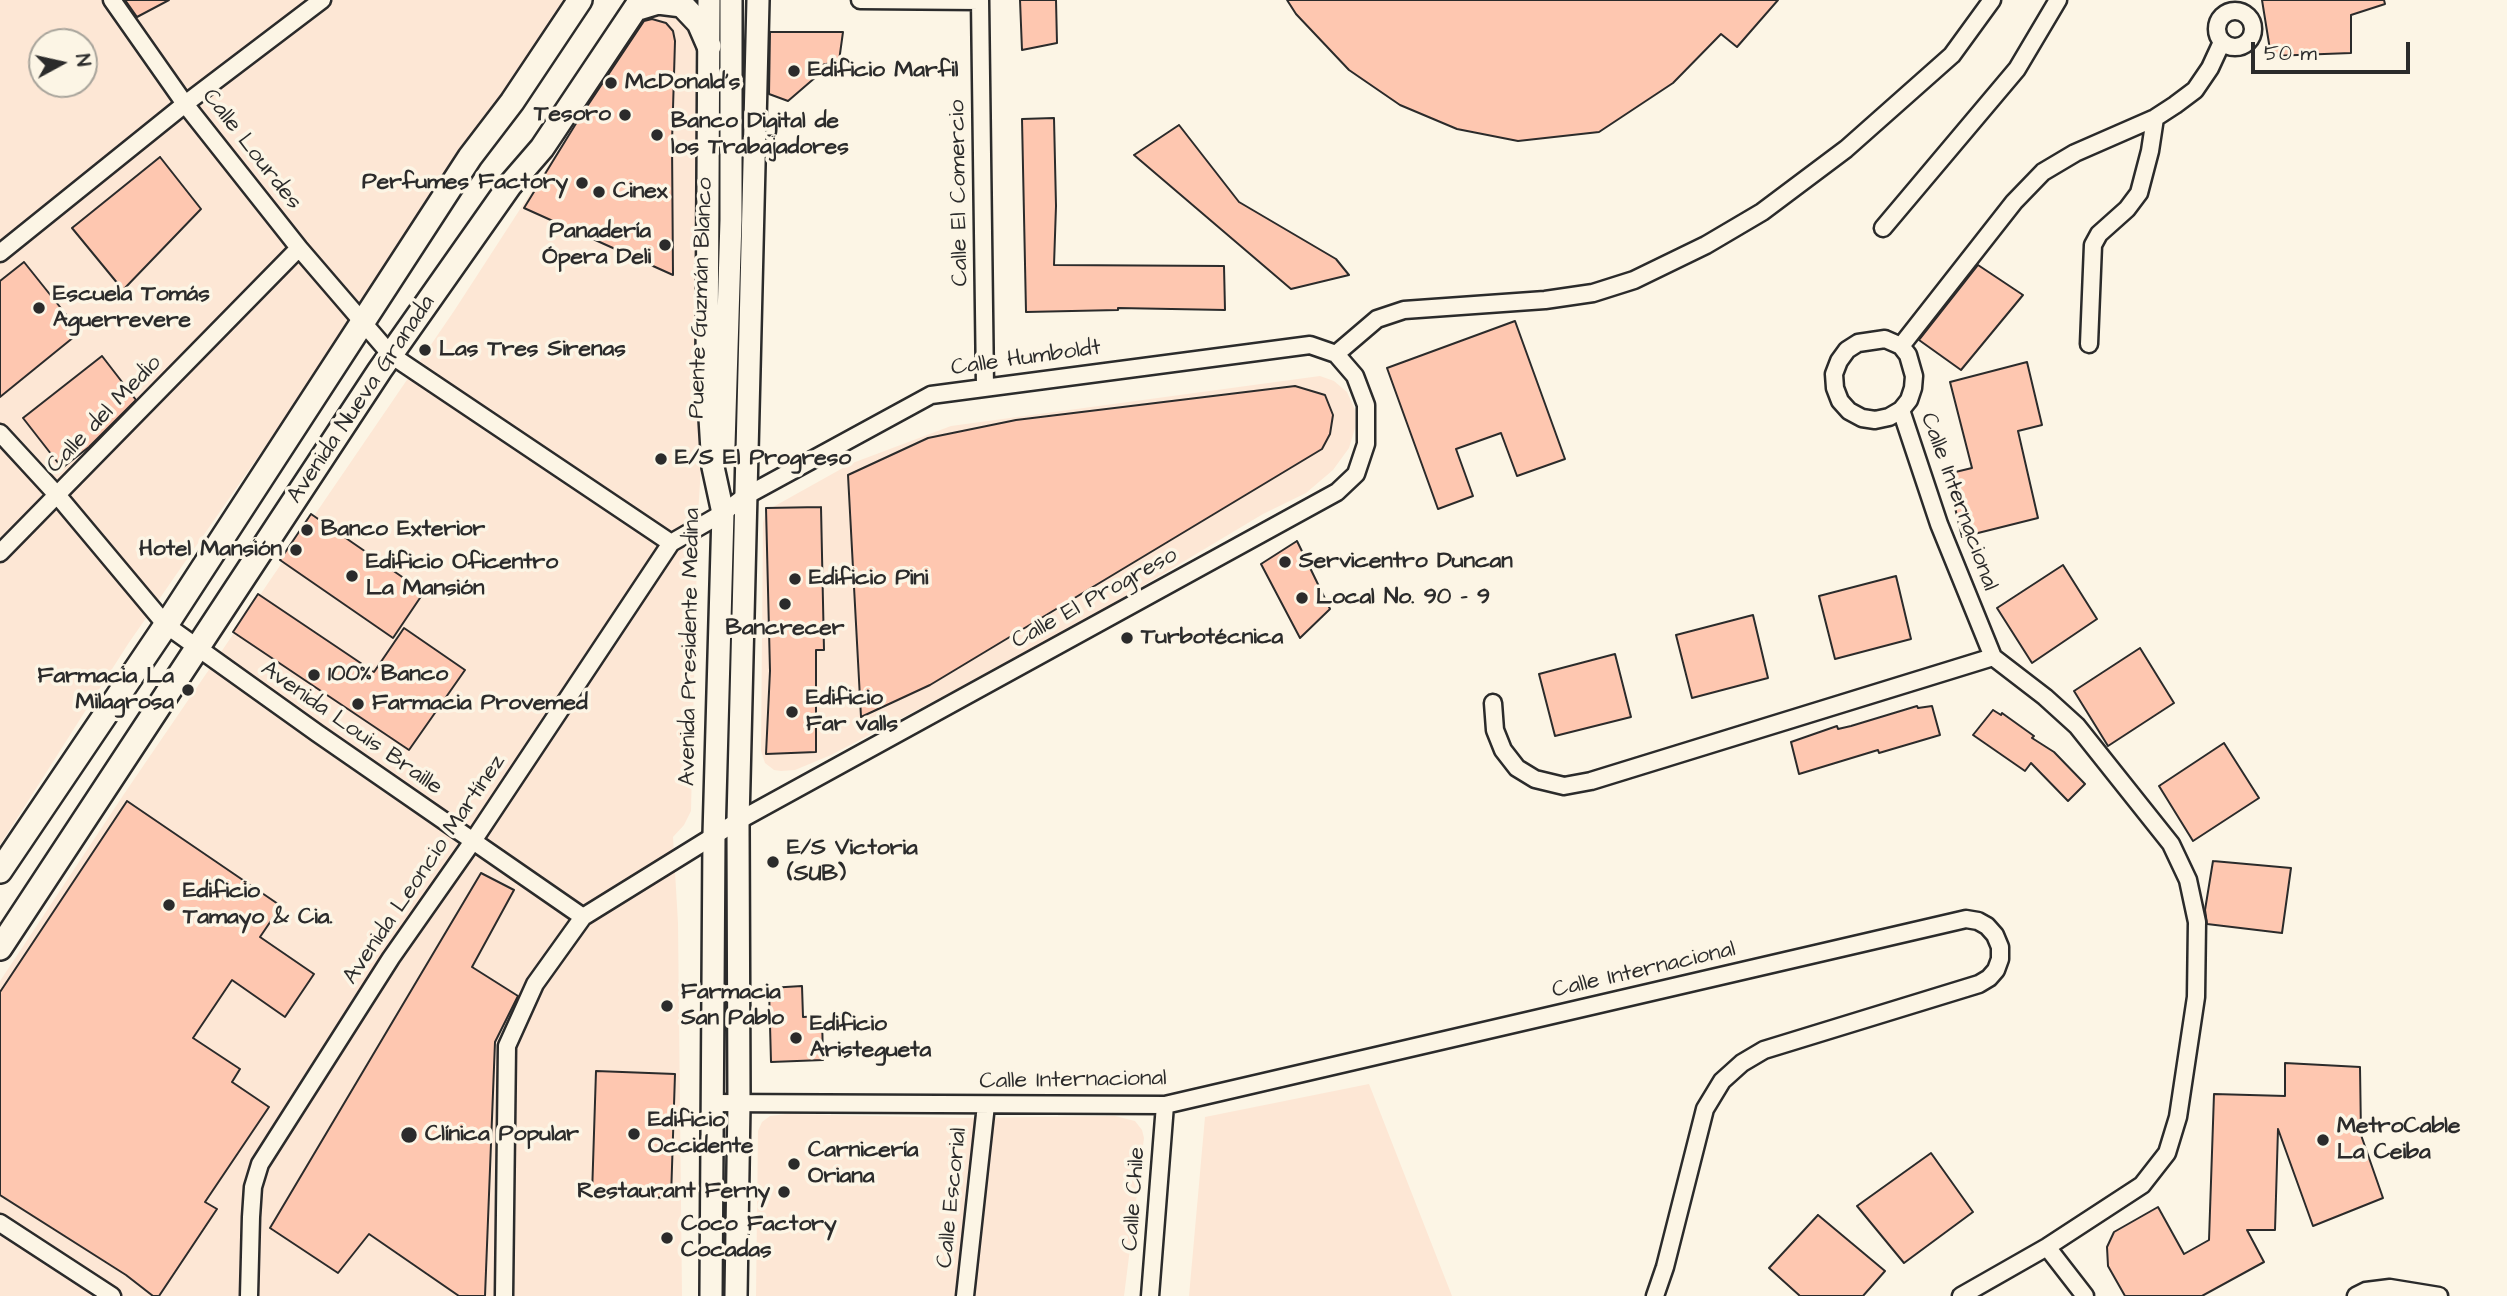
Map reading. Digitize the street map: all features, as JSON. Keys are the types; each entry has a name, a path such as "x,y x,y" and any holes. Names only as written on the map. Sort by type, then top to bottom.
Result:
{"main road":[{"name":"Avenida Nueva Granada","path":"0,871 166,625 470,157 512,102 580,0"},
{"path":"638,5 666,1 682,5 699,23 709,46"},
{"name":"Avenida Nueva Granada","path":"0,948 391,355 510,185 542,148 638,5"}],"street":[{"name":"Calle Lourdes","path":"112,0 185,104 299,248 391,355"},
{"path":"0,253 185,104 322,0"},
{"name":"Avenida Presidente Medina","path":"709,0 707,369 713,467 723,513 714,835 710,1296"},
{"name":"Puente Guzmán Blanco","path":"723,513 732,220 731,0"},
{"path":"736,1296 739,1104 738,821 758,0"},
{"path":"860,0 981,0"},
{"name":"Calle El Comercio","path":"981,0 985,386"},
{"path":"1336,354 1377,319 1404,310 1545,300 1593,293 1634,280 1706,245 1762,212 1846,149 1952,55 1992,0"},
{"path":"1883,228 2017,69 2058,0"},
{"path":"2241,5 2251,18 2254,28 2252,37 2240,47 2230,47 2222,42 2218,35 2218,20 2241,5"},
{"path":"1901,346 2014,202 2043,172 2075,153 2155,118 2195,90 2210,68 2222,42"},
{"path":"2089,344 2093,245 2099,234 2127,209 2139,193 2155,118"},
{"name":"Calle del Medio","path":"0,553 299,248"},
{"name":"Calle Internacional","path":"1885,339 1901,346 1908,355 1914,376 1909,400 1901,410 1889,417 1875,420 1862,418 1849,411 1840,401 1834,374 1839,360 1847,350 1858,343 1885,339"},
{"name":"Calle Humboldt","path":"723,513 744,497 931,395 1310,345 1336,354"},
{"name":"Calle El Progreso","path":"583,917 738,821 1337,492 1356,474 1366,444 1366,405 1354,376 1336,354"},
{"path":"391,355 671,543"},
{"name":"Calle Internacional","path":"1901,410 1939,524 1993,657"},
{"path":"0,433 58,496 166,625"},
{"path":"723,513 743,606"},
{"name":"Avenida Leoncio Martínez","path":"249,1296 253,1187 260,1164 391,958 473,841 671,543 723,513"},
{"name":"Avenida Louis Braille","path":"166,625 583,917"},
{"path":"1493,703 1494,730 1503,750 1517,768 1535,779 1564,786 1591,781 1993,657 2077,726 2171,844 2188,880 2197,922 2196,997 2178,1117 2167,1153 2142,1185 2047,1247 1961,1296"},
{"path":"504,1296 507,1046 535,984 583,917"},
{"name":"Calle Internacional","path":"711,1103 1165,1105 1966,919 1987,926 1995,934 2000,947 2000,959 1996,970 1979,984 1764,1050 1742,1063 1722,1081 1705,1109 1665,1267 1655,1296"},
{"name":"Calle Escorial","path":"965,1296 986,1105"},
{"name":"Calle Chile","path":"1150,1296 1165,1105"},
{"path":"0,1223 112,1296"},
{"path":"2047,1247 2085,1296"},
{"path":"2356,1296 2366,1291 2390,1288 2439,1296"}],"shaded area":[{"path":"0,0 567,0 484,119 285,418 128,644 0,845"},
{"path":"662,5 692,27 695,43 704,421 698,514 691,811 684,825 673,837 678,923 682,1296 0,1296 0,981 124,794 454,311 646,15"},
{"path":"1320,376 1334,381 1347,392 1355,410 1355,428 1349,448 1333,470 1306,493 1263,514 1066,632 831,755 795,770 774,770 765,763 761,751 763,523 765,515 773,507 850,464 951,426"},
{"path":"1369,1084 1452,1296 1189,1296 1205,1117"},
{"path":"787,1114 962,1118 1115,1116 1135,1121 1144,1138 1124,1296 756,1296 758,1131 762,1122 770,1116"}],"building":[{"path":"125,0 169,0 137,17"},
{"path":"1020,0 1056,0 1057,43 1022,50"},
{"path":"1287,0 1778,0 1737,47 1721,34 1673,83 1599,132 1518,141 1457,129 1400,105 1349,70 1296,14"},
{"path":"2262,0 2384,0 2385,4 2351,15 2351,53 2271,56"},
{"path":"652,19 666,23 673,31 675,41 672,142 673,275 524,208 644,21"},
{"name":"Edificio Marfil","path":"770,32 843,32 839,61 822,65 817,76 788,101 769,94"},
{"path":"1054,118 1054,265 1224,266 1225,310 1118,308 1026,312 1022,119"},
{"path":"1179,125 1239,202 1336,259 1349,275 1291,289 1134,155"},
{"path":"160,157 201,209 123,290 72,228"},
{"path":"24,262 80,332 0,397 0,281"},
{"path":"1978,265 2023,295 1961,370 1919,340"},
{"path":"1515,321 1565,459 1517,476 1501,433 1456,449 1473,496 1438,509 1387,368"},
{"path":"102,356 136,400 89,447 62,468 23,418"},
{"path":"2027,362 2042,425 2018,431 2038,518 1962,537 1947,474 1972,468 1950,382"},
{"path":"1295,386 1325,395 1333,415 1330,434 1322,449 930,685 861,717 848,475 928,438 1016,420"},
{"name":"Edificio Pini","path":"821,507 824,650 816,650 816,752 766,754 770,671 766,508"},
{"name":"Edificio Oficentro La Mansión","path":"311,514 424,592 393,638 280,560"},
{"name":"Local No. 90 - 9","path":"1297,541 1330,609 1300,638 1261,564"},
{"path":"2063,565 2097,619 2032,663 1997,608"},
{"path":"1896,576 1911,639 1835,659 1819,596"},
{"path":"258,594 374,672 404,628 465,670 409,750 233,632"},
{"path":"1753,615 1768,678 1692,698 1676,635"},
{"path":"2140,648 2174,703 2108,746 2074,691"},
{"path":"1615,654 1631,717 1555,736 1539,674"},
{"path":"1917,706 1932,706 1940,735 1799,774 1791,742 1837,726 1838,729 1851,726"},
{"path":"1993,710 2001,715 2002,713 2054,752 2085,784 2068,801 2031,763 2025,771 1973,735"},
{"path":"2224,743 2259,798 2193,841 2159,786"},
{"path":"127,801 281,906 260,937 314,974 285,1017 232,980 193,1038 240,1069 232,1082 269,1107 205,1202 217,1209 159,1296 153,1296 126,1275 0,1195 0,992"},
{"path":"2213,861 2291,868 2282,933 2207,924 2205,910"},
{"name":"Clínica Popular","path":"481,873 514,890 472,967 518,996 495,1042 485,1296 459,1296 369,1234 338,1273 270,1228"},
{"name":"Edificio Aristegueta","path":"802,986 803,1017 822,1016 823,1060 771,1062 769,988"},
{"path":"2285,1063 2360,1067 2361,1135 2383,1198 2313,1226 2278,1129 2275,1230 2247,1230 2264,1262 2202,1296 2125,1296 2108,1266 2107,1247 2114,1232 2158,1207 2184,1254 2209,1240 2214,1094 2285,1096"},
{"name":"Edificio Occidente","path":"596,1071 675,1074 671,1198 592,1195"},
{"path":"1931,1153 1973,1212 1904,1263 1857,1206"},
{"path":"1818,1215 1885,1271 1863,1296 1800,1296 1769,1268"}],"place":[{"name":"Edificio Marfil","path":"794,71"},
{"name":"McDonald's","path":"611,83"},
{"name":"Tesoro","path":"625,115"},
{"name":"Banco Digital de los Trabajadores","path":"657,135"},
{"name":"Perfumes Factory","path":"582,183"},
{"name":"Cinex","path":"599,192"},
{"name":"Panadería Ópera Deli","path":"665,245"},
{"name":"Escuela Tomás Aguerrevere","path":"39,308"},
{"name":"Las Tres Sirenas","path":"425,350"},
{"name":"E/S El Progreso","path":"661,459"},
{"name":"Banco Exterior","path":"307,530"},
{"name":"Hotel Mansión","path":"296,550"},
{"name":"Servicentro Duncan","path":"1285,562"},
{"name":"Edificio Oficentro La Mansión","path":"352,576"},
{"name":"Edificio Pini","path":"795,579"},
{"name":"Local No. 90 - 9","path":"1302,598"},
{"name":"Bancrecer","path":"785,604"},
{"name":"Turbotécnica","path":"1127,638"},
{"name":"100% Banco","path":"314,675"},
{"name":"Farmacia La Milagrosa","path":"188,690"},
{"name":"Farmacia Provemed","path":"358,704"},
{"name":"Edificio Far valls","path":"792,712"},
{"name":"E/S Victoria (SUB)","path":"773,862"},
{"name":"Edificio Tamayo & Cia.","path":"169,905"},
{"name":"Farmacia San Pablo","path":"667,1006"},
{"name":"Edificio Aristegueta","path":"796,1038"},
{"name":"Edificio Occidente","path":"634,1134"},
{"name":"Clínica Popular","path":"409,1135"},
{"name":"MetroCable La Ceiba","path":"2323,1140"},
{"name":"Carnicería Oriana","path":"794,1164"},
{"name":"Restaurant Ferny","path":"784,1192"},
{"name":"Coco Factory Cocadas","path":"667,1238"}]}
